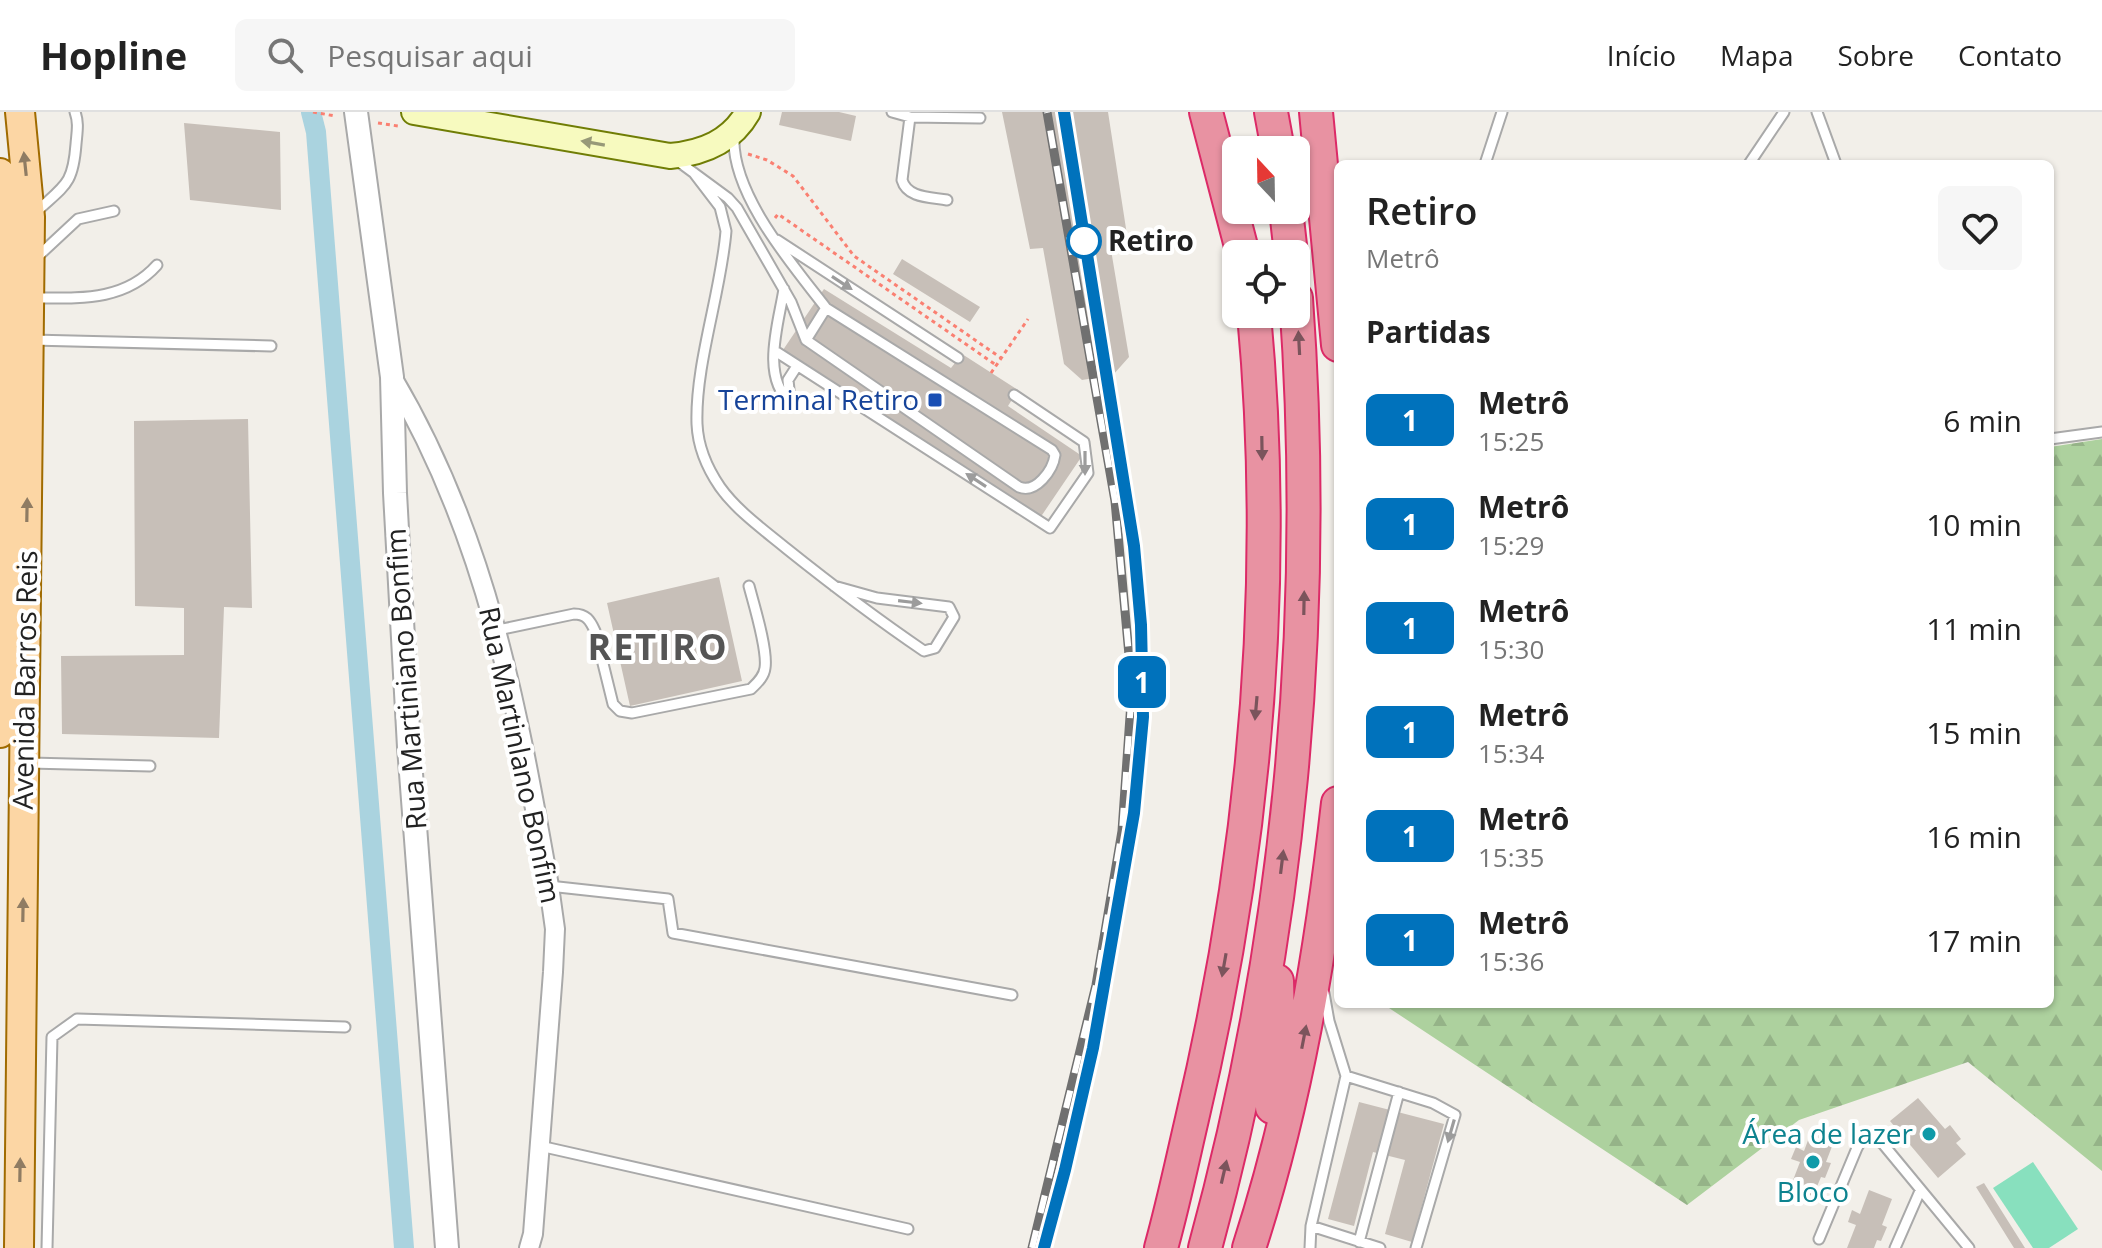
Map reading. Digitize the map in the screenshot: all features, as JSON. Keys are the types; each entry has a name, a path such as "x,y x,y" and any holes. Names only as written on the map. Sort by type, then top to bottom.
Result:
{"highway":[{"path":"1206,112 1242,240"},
{"path":"1230,112 1234,136"},
{"path":"1271,112 1275,136"},
{"path":"1316,112 1334,303"},
{"path":"1161,1248 1207,1058 1249,794 1263,596 1262,426 1255,328"},
{"path":"1205,1248 1248,1063 1278,899 1290,795 1304,612 1304,420 1298,328"},
{"path":"1249,1248 1291,1099 1318,958 1334,834"},
{"path":"1267,1186 1278,1017 1278,899"}],"main road":[{"name":"Avenida Barros Reis","path":"19,1248 29,298 12,261 30,217 20,112"},
{"path":"414,112 670,156 706,149 738,131"},
{"name":"Avenida Barros Reis","path":"0,173 12,261 0,733"}],"street":[{"name":"Rua Martiniano Bonfim","path":"356,112 392,377 408,731 447,1248"},
{"name":"Rua Martinlano Bonfim","path":"392,377 412,410 449,490 481,572 498,630 549,886 555,929 553,972 533,1234 529,1248"}],"lane":[{"path":"892,112 910,117 980,118"},
{"path":"1486,160 1502,112"},
{"path":"1752,160 1784,112"},
{"path":"1817,112 1835,160"},
{"path":"30,217 66,184 74,170 79,115"},
{"path":"910,117 902,180 904,188 910,193 947,200"},
{"path":"670,156 728,198 784,289 806,340 1019,487 1025,490 1033,488 1054,463 1052,450 826,308 749,195 738,131"},
{"path":"694,173 720,207 725,219 725,243 699,393 697,425 700,449 711,474 738,508 834,586 865,611 924,651 935,648 954,617 949,607 877,598 834,586"},
{"path":"12,261 78,219 114,211"},
{"path":"725,243 738,227 752,235"},
{"path":"777,240 958,358"},
{"path":"29,298 98,297 115,293 147,276 157,265"},
{"path":"784,289 774,368 778,385 791,403 788,380 797,366"},
{"path":"806,340 826,308"},
{"path":"29,340 271,346"},
{"path":"775,351 1050,528 1088,473 1084,442 1014,395"},
{"path":"2054,438 2102,432"},
{"path":"498,630 582,614 590,620 595,631 613,704 620,711 632,713 751,689 759,681 765,670 765,657 749,586"},
{"path":"24,762 150,766"},
{"path":"549,886 668,899 673,933 1012,995"},
{"path":"1310,1248 1311,1226 1346,1076 1329,1021 1318,958"},
{"path":"47,1248 52,1037 77,1019 345,1027"},
{"path":"1346,1076 1433,1103 1455,1115 1416,1248"},
{"path":"21,1086 51,1087"},
{"path":"1359,1242 1399,1092"},
{"path":"1819,1239 1860,1141 1867,1137 1883,1144 1969,1248"},
{"path":"540,1146 908,1229"},
{"path":"1895,1248 1920,1191"},
{"path":"1311,1226 1380,1248"}],"path":[{"path":"738,131 767,160 793,176 854,256 1001,358"},
{"path":"775,218 778,214 996,365"},
{"path":"991,373 1028,319"}],"green space":[{"path":"2102,439 2102,1171 1968,1062 1799,1120 1687,1205 1389,1008 2054,1008 2054,446"},
{"path":"2033,1162 2078,1229 2049,1248 2033,1248 1993,1188"}],"building":[{"path":"782,112 839,112 856,116 851,141 779,125"},
{"name":"Retiro","path":"1002,112 1108,112 1127,235 1109,238 1129,357 1113,375 1082,380 1064,364 1043,248 1030,249"},
{"path":"184,123 280,132 281,210 190,200"},
{"path":"902,259 980,307 970,322 893,274"},
{"name":"Terminal Retiro","path":"824,289 951,368 962,354 1018,390 1008,406 1082,456 1040,518 783,350"},
{"path":"248,419 252,608 224,607 219,738 62,734 61,656 184,655 184,608 135,606 134,421"},
{"path":"719,577 742,681 630,706 607,603"},
{"name":"Área de lazer","path":"1918,1098 1945,1129 1950,1125 1961,1139 1956,1143 1966,1154 1938,1178 1890,1121"},
{"path":"1359,1102 1444,1124 1412,1242 1385,1234 1405,1160 1373,1152 1354,1226 1328,1219"},
{"name":"Bloco","path":"1813,1127 1836,1136 1826,1162 1831,1163 1813,1196 1790,1188 1800,1162 1791,1159 1796,1147 1804,1151"},
{"path":"1984,1183 2025,1248 2014,1248 1976,1187"},
{"name":"Bloco","path":"1869,1190 1892,1199 1882,1225 1887,1227 1874,1248 1847,1248 1856,1225 1848,1222 1852,1210 1860,1214"}],"waterway":[{"path":"311,112 316,132 404,1248"}],"railway":[{"path":"1032,1248 1096,985 1122,831 1132,688 1115,501 1047,112"},
{"path":"1064,112 1115,440"},
{"path":"1126,499 1136,567 1141,636 1142,705 1138,774"},
{"path":"1044,1248 1095,1034"}],"metro line":[{"name":"1","path":"1044,1248 1088,1076 1119,910 1134,813 1143,717 1141,625 1134,546 1064,112"}],"place":[{"name":"Retiro","path":"1084,241"},
{"name":"Terminal Retiro","path":"935,400"},
{"name":"Área de lazer","path":"1929,1134"},
{"name":"Bloco","path":"1813,1162"}],"district":[{"name":"RETIRO","path":"658,647"}]}
